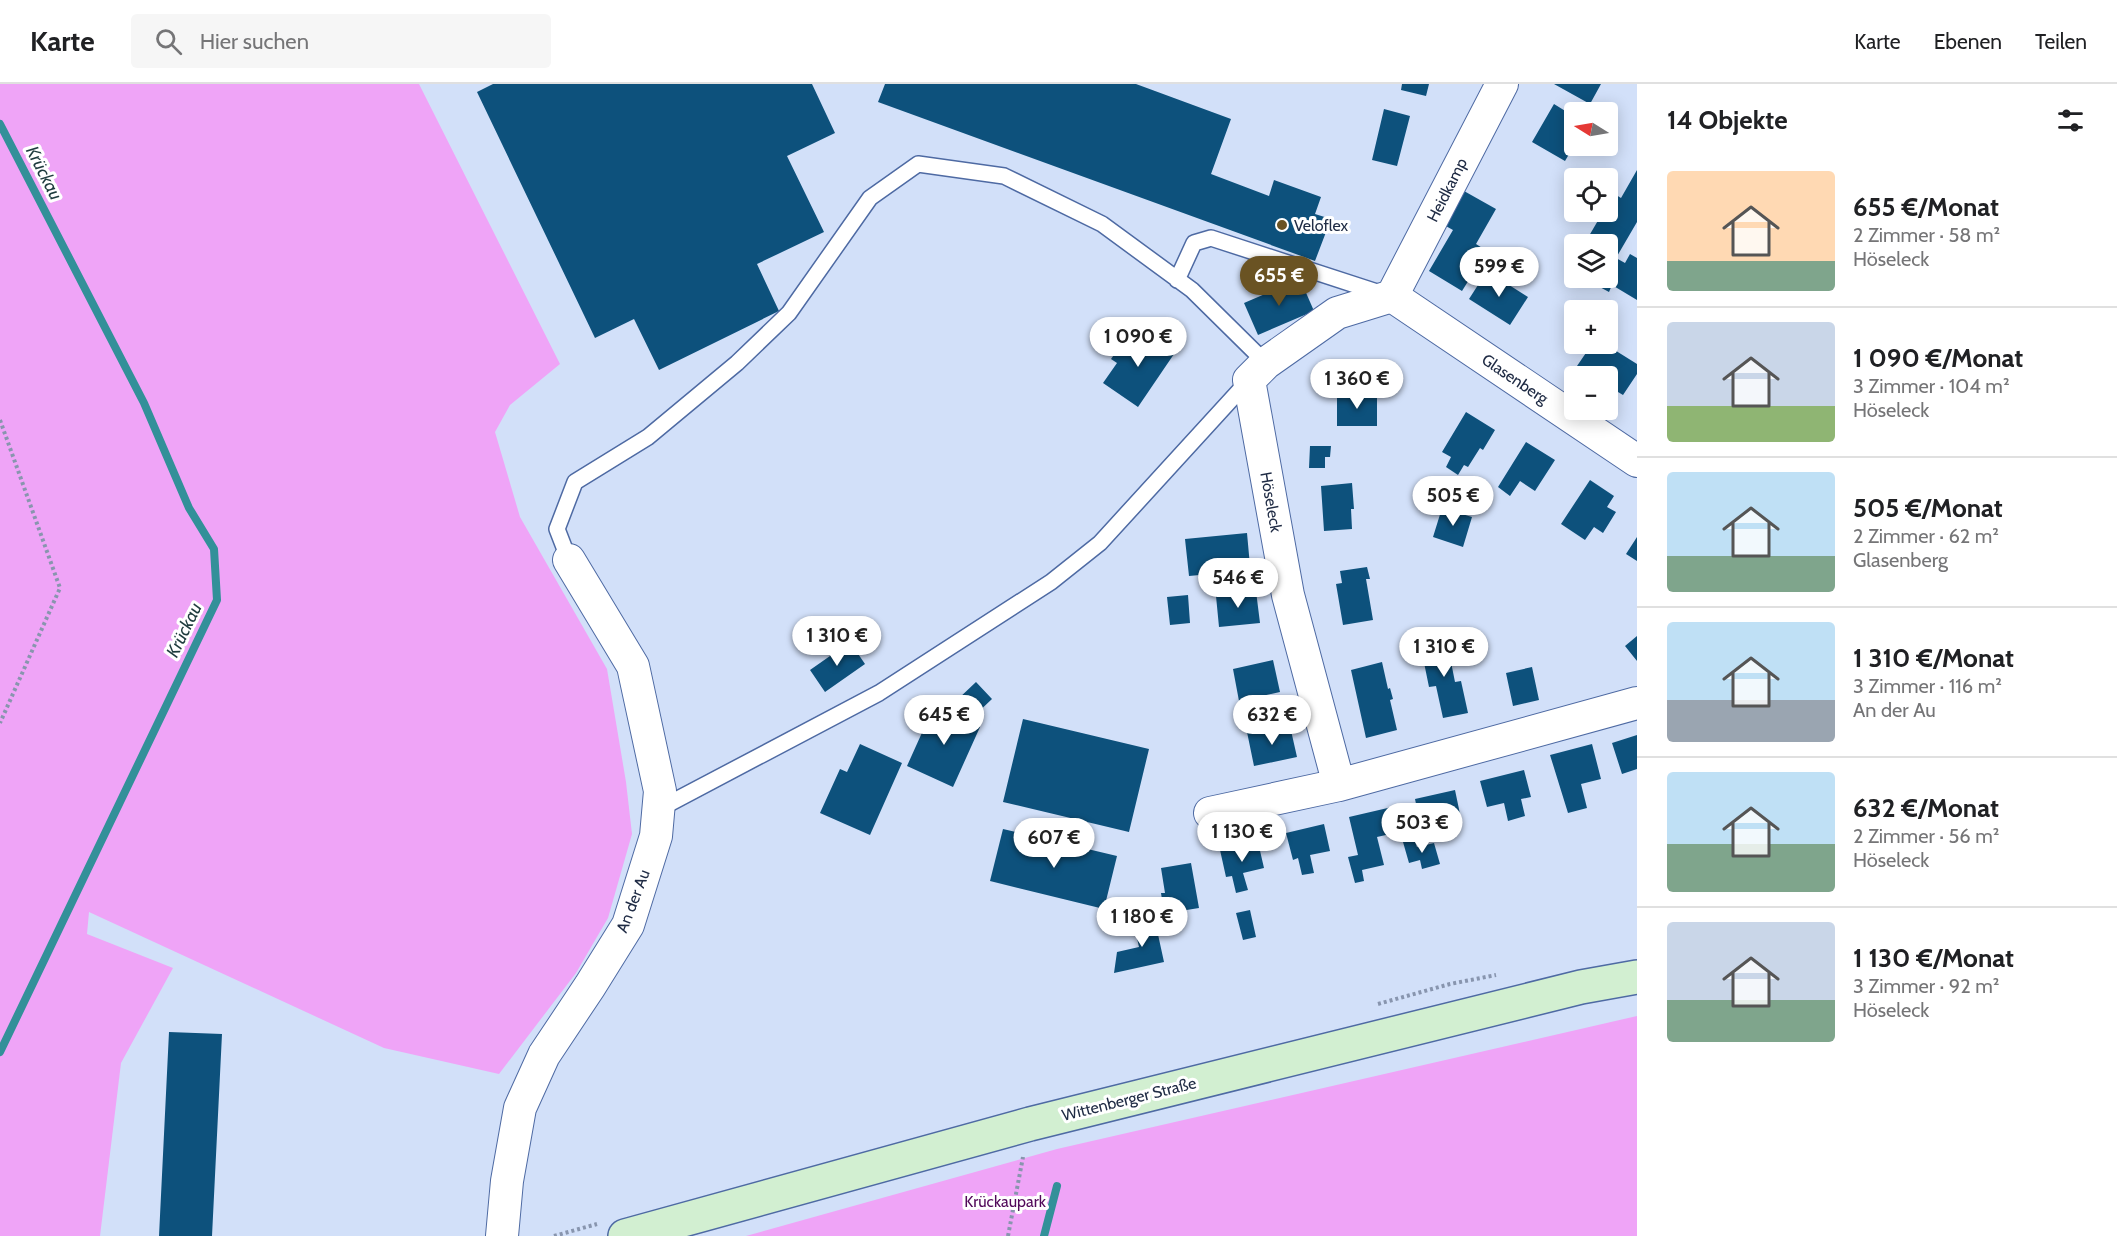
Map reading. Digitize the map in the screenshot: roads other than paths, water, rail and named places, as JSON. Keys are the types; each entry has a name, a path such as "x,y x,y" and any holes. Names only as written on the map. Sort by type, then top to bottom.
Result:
{"main road":[{"name":"Wittenberger Straße","path":"625,1236 1030,1124 1581,987 1637,977"}],"street":[{"name":"Heidkamp","path":"1392,296 1502,84"},
{"path":"1257,372 1337,313 1392,296"},
{"name":"Glasenberg","path":"1392,296 1633,450"},
{"name":"Höseleck","path":"1257,372 1288,595 1339,785"},
{"name":"An der Au","path":"501,1236 507,1181 520,1108 544,1055 628,925 656,836 660,791 633,666 568,560"},
{"path":"1210,813 1339,785 1637,703"}],"lane":[{"path":"568,560 557,529 575,482 648,437 737,363 789,313 870,198 918,164 1004,176 1102,224 1192,290 1257,372 1100,543 1051,582 879,693 658,809"},
{"path":"1177,280 1194,243 1211,238 1392,296"}],"waterway":[{"name":"Krückau","path":"0,124 144,403 189,508 214,549 217,600 0,1052"},
{"path":"1044,1236 1057,1186"}],"place":[{"name":"Veloflex","path":"1282,225"}],"park label":[{"name":"Krückaupark","path":"1005,1201"}]}
